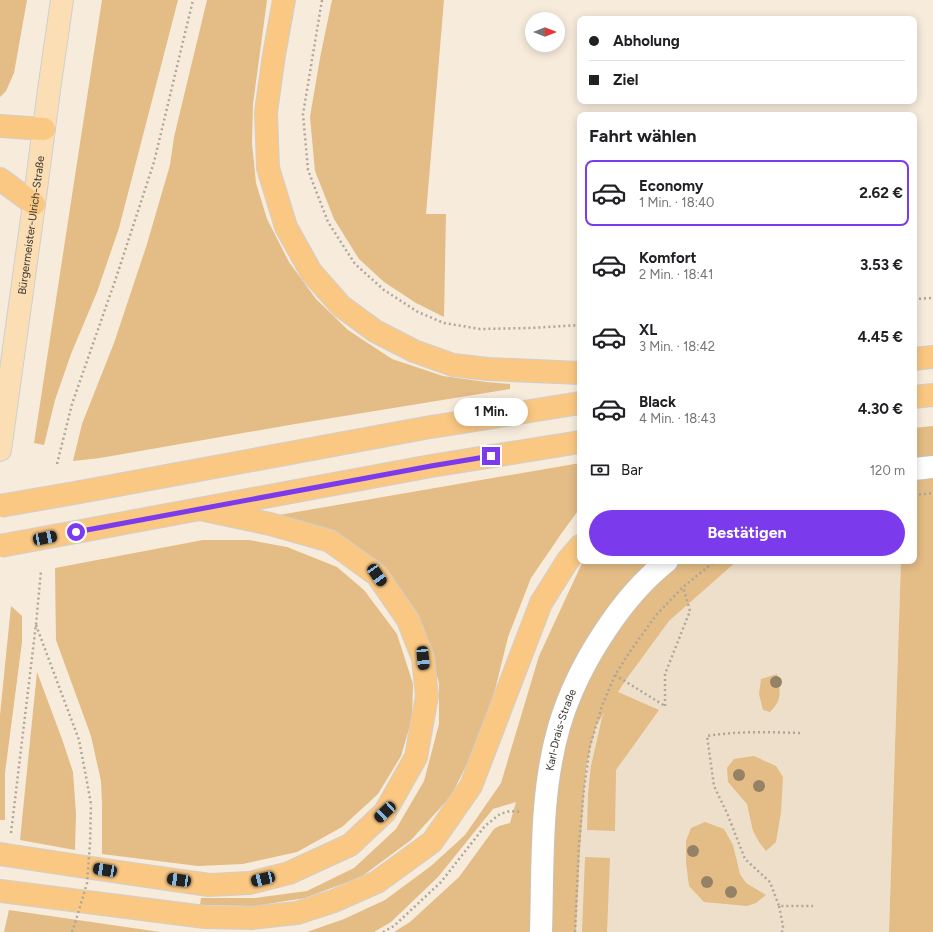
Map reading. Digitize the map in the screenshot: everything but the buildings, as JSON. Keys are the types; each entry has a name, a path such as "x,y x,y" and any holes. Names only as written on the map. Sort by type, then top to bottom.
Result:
{"highway":[{"path":"284,0 266,112 268,168 286,227 311,272 341,306 375,331 414,351 454,364 481,368 577,373"},
{"path":"0,126 44,129"},
{"path":"0,179 34,204"},
{"path":"917,359 933,357"},
{"path":"917,397 933,395"},
{"path":"0,506 425,428 577,403"},
{"path":"0,546 431,466 577,442"},
{"path":"4,854 209,885 250,882 289,873 350,845 385,812 416,757 427,696 423,658 408,620 377,575 330,541 270,524 200,509"},
{"path":"0,891 205,917 251,918 296,913 334,901 377,882 432,842 471,786 541,603 568,560 577,550"}],"main road":[{"name":"Bürgermeister-Ulrich-Straße","path":"0,450 62,0"}],"street":[{"path":"917,469 933,467"},
{"name":"Karl-Drais-Straße","path":"541,932 544,816 552,759 559,728 579,676 593,649 612,620 634,593 664,564"}],"path":[{"path":"57,464 72,404 116,278 154,162 193,0"},
{"path":"322,0 303,114 308,170 328,222 355,264 384,290 418,312 444,323 480,329 577,325"},
{"path":"917,299 933,298"},
{"path":"917,495 933,493"},
{"path":"575,932 579,845 584,789 590,746 602,706 615,675 630,650 657,614 683,587 711,564"},
{"path":"4,854 14,818 41,571"},
{"path":"615,675 665,706 665,674 690,611 683,587"},
{"path":"36,624 78,740 91,804 90,844 86,883 72,932"},
{"path":"782,932 783,926 779,906 770,882 745,859 727,813 714,786 708,736 724,733 753,732 800,733"},
{"path":"383,932 394,926 441,882 485,826 500,814 525,812"},
{"path":"779,906 813,906"}],"shaded area":[{"path":"0,0 27,0 14,73 6,91 0,97"},
{"path":"102,0 178,0 119,228 97,292 71,354 55,400 44,445 34,443"},
{"path":"207,0 267,0 253,104 252,143 256,183 267,219 289,262 316,299 348,330 392,359 443,376 510,384 510,389 100,458 73,461 82,424 114,343 147,244 170,165 174,137"},
{"path":"332,0 444,0 426,214 446,214 444,317 416,303 384,282 359,259 334,219 315,171 310,117"},
{"path":"933,426 933,932 889,932 901,564 917,564 917,428"},
{"path":"577,464 577,512 531,578 508,637 496,686 480,738 451,796 411,840 361,877 305,898 255,906 200,905 201,898 255,898 307,891 354,868 396,829 424,781 439,724 439,683 423,627 400,589 381,564 334,532 279,515"},
{"path":"203,540 249,540 287,547 337,567 364,590 397,634 413,684 412,719 401,756 378,794 342,827 297,852 243,864 198,866 102,854 101,781 91,736 56,640 55,568"},
{"path":"582,564 734,564 669,621 618,692 659,710 616,770 615,831 587,830 588,794 591,766 602,718 605,712 596,726 586,767 576,932 394,932 410,922 459,877 494,829 510,823 516,802 493,809 438,877 391,922 374,932 307,932 344,919 385,900 431,866 465,835 501,783 539,656"},
{"path":"734,564 901,564 889,932 576,932 586,767 596,726 628,677 669,621"},
{"path":"11,606 22,616 22,642 5,773 5,820 0,820 0,715"},
{"path":"37,672 73,772 76,814 75,850 20,840"},
{"path":"777,674 780,694 777,703 770,712 763,710 759,694 761,679"},
{"path":"754,756 776,766 783,777 781,812 776,842 766,851 753,831 747,804 728,782 727,768 734,759"},
{"path":"705,822 724,829 733,845 740,874 746,883 766,895 756,903 747,906 704,902 689,886 686,862 686,841 691,828"},
{"path":"585,857 610,858 607,932 582,932"},
{"path":"9,910 160,932 4,932"}],"route":[{"path":"76,532 491,456"}]}
